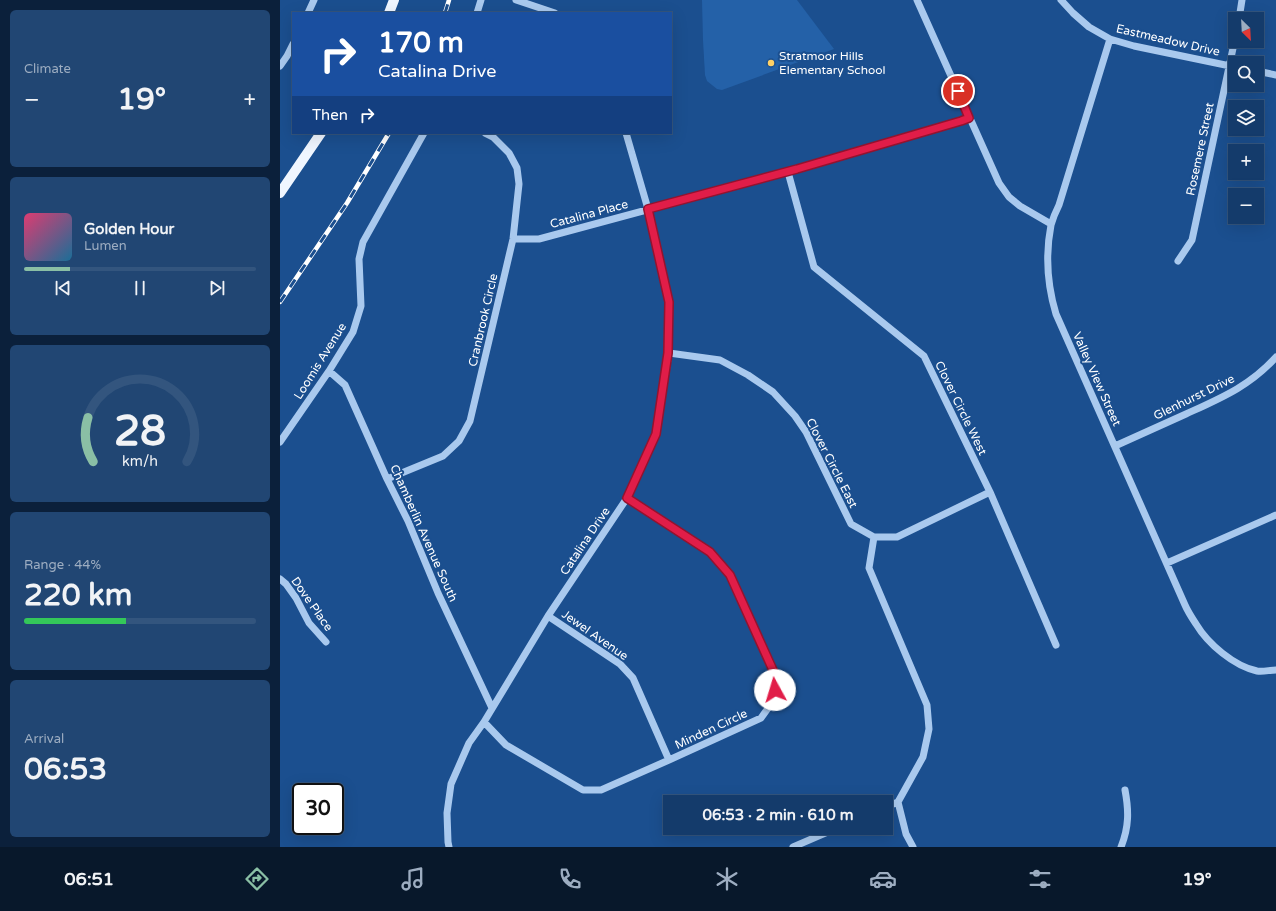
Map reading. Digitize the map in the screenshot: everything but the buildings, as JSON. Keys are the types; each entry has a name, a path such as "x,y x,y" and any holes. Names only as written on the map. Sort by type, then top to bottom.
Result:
{"main road":[{"path":"389,12 394,0"},
{"path":"280,193 319,134"}],"street":[{"path":"308,12 314,0"},
{"path":"477,12 481,0"},
{"path":"516,0 552,12"},
{"path":"917,0 999,183 1009,197 1020,206 1051,224"},
{"name":"Eastmeadow Drive","path":"1061,0 1073,14 1088,27 1110,39 1134,46 1228,65"},
{"path":"1240,12 1242,0"},
{"name":"Valley View Street","path":"1110,39 1059,205 1051,224 1047,252 1050,295 1056,314 1185,605 1196,624 1206,638 1219,650 1246,667 1259,671 1276,670"},
{"path":"280,66 292,46"},
{"path":"1264,73 1276,75"},
{"name":"Rosemere Street","path":"1178,261 1192,240 1228,83"},
{"name":"Catalina Place","path":"513,239 539,239 788,172 969,118"},
{"name":"Loomis Avenue","path":"280,442 329,371 353,332 361,306 360,259 363,242 423,134"},
{"name":"Cranbrook Circle","path":"387,479 443,456 459,441 470,421 513,239 519,184 517,168 509,153 493,137 487,134"},
{"name":"Catalina Drive","path":"450,847 448,842 447,813 451,784 469,743 484,722 548,616 627,498 656,434 668,353 669,302 648,209 626,134"},
{"name":"Clover Circle West","path":"788,172 814,267 924,356 990,492 1056,645"},
{"name":"Clover Circle East","path":"668,353 720,360 748,374 773,392 795,416 806,432 851,524 874,537"},
{"name":"Glenhurst Drive","path":"1115,446 1218,400 1239,389 1255,377 1276,356"},
{"name":"Chamberlin Avenue South","path":"329,371 345,385 387,479 408,521 438,593 492,708"},
{"path":"893,804 898,802 923,757 929,729 927,705 869,568 874,537 897,537 990,492"},
{"name":"Minden Circle","path":"484,722 506,745 582,790 601,790 761,718 774,700 777,679 730,575 710,552 627,498"},
{"path":"1167,563 1276,515"},
{"name":"Dove Place","path":"280,578 296,598 309,623 326,642"},
{"name":"Jewel Avenue","path":"548,616 620,664 633,678 669,760"},
{"path":"1122,847 1126,836 1129,814 1125,790"},
{"path":"898,802 906,834 913,847"},
{"path":"793,847 821,835"}],"shaded area":[{"path":"702,0 797,0 834,49 722,90 717,89 707,81 705,75"}],"railway":[{"path":"445,12 449,0"},
{"path":"280,302 347,203 388,134"}],"place":[{"name":"Stratmoor Hills Elementary School","path":"771,63"}],"route":[{"path":"775,690 777,679 730,575 710,552 627,498 656,434 668,353 669,302 648,209 797,169 953,124 969,118 958,91"}]}
